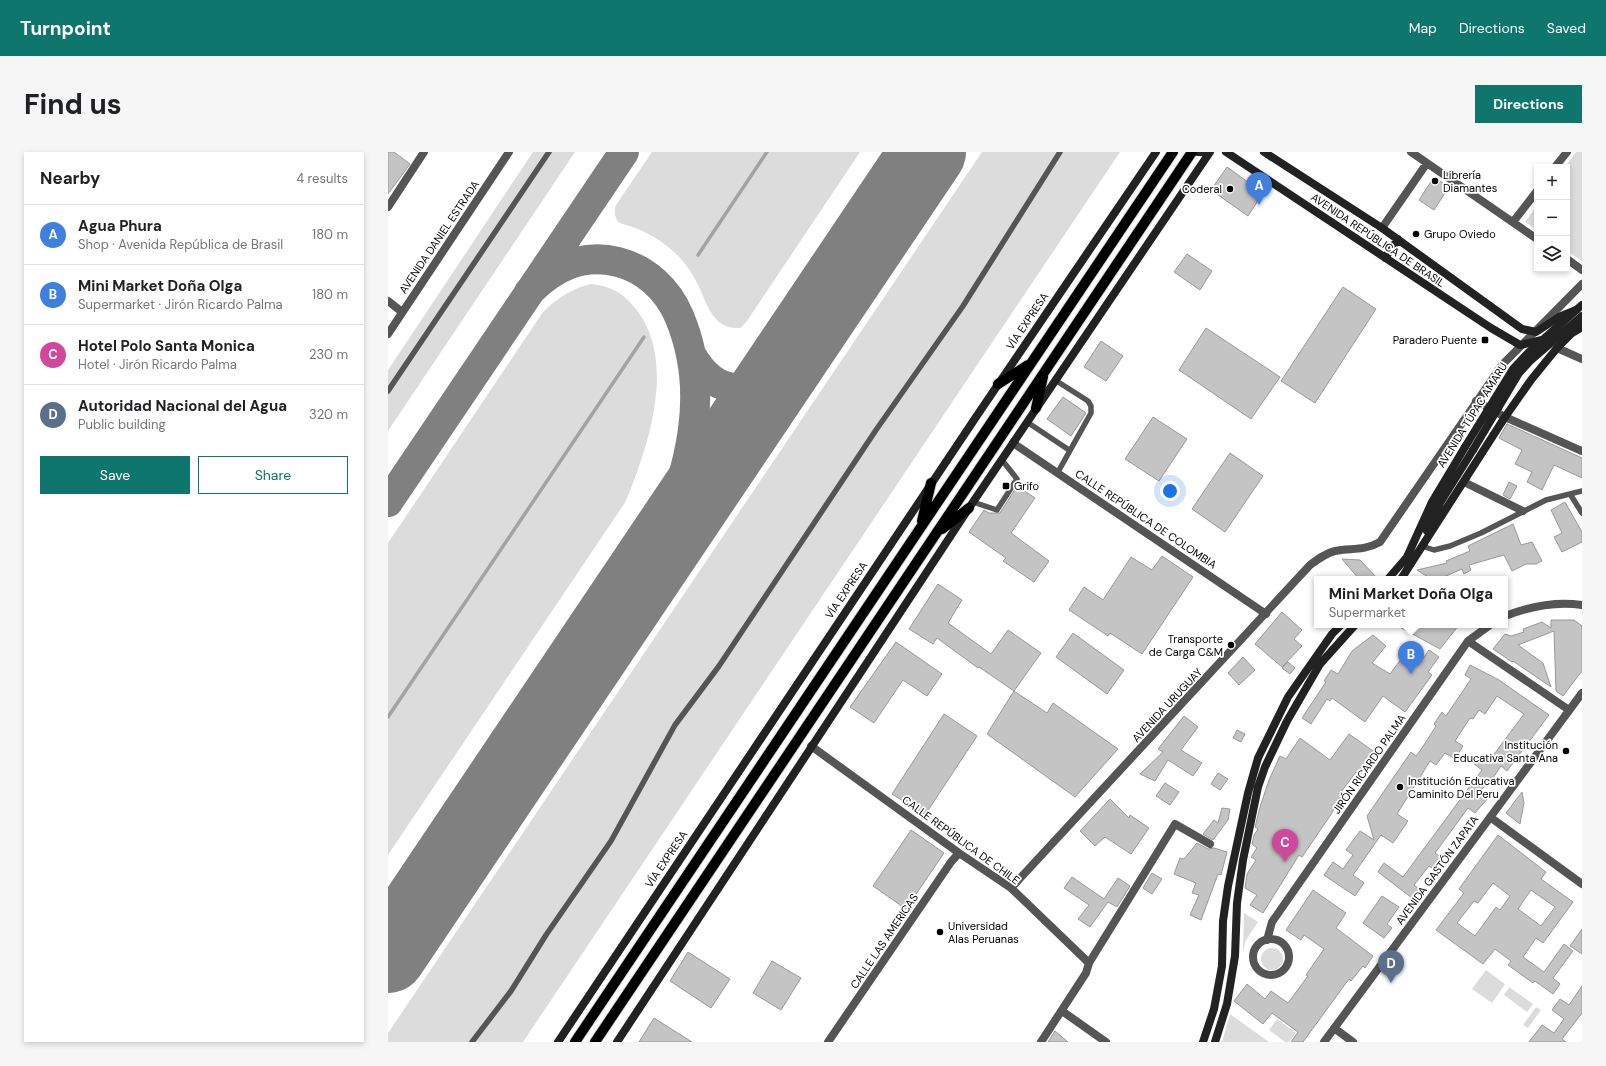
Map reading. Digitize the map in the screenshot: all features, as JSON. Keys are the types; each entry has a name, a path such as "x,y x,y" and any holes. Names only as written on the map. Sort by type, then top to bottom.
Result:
{"main road":[{"name":"VÍA EXPRESA","path":"558,1042 998,384 1156,152"},
{"path":"575,1042 1173,152"},
{"path":"595,1042 1192,152"},
{"path":"617,1042 971,505 1210,152"},
{"name":"AVENIDA REPÚBLICA DE BRASIL","path":"1226,152 1385,258 1520,345"},
{"name":"AVENIDA REPÚBLICA DE BRASIL","path":"1265,152 1398,239 1522,330 1536,332"},
{"path":"1385,258 1398,239"},
{"name":"AVENIDA TÚPAC AMARU","path":"1422,546 1433,516 1513,368 1582,305"},
{"path":"1536,332 1559,317 1582,308"},
{"path":"1469,448 1519,373 1530,361 1582,316"},
{"path":"1520,345 1547,339 1582,323"},
{"path":"1403,576 1505,417 1557,348 1572,333 1582,327"},
{"path":"998,384 1032,362"},
{"path":"1036,408 1044,372"},
{"name":"AVENIDA TÚPAC AMARU","path":"1390,576 1406,557 1432,502 1469,448"},
{"path":"921,527 931,484"},
{"path":"935,534 971,505"},
{"path":"1203,1042 1214,1010 1222,966 1223,921 1228,886 1248,793 1258,758 1288,697 1332,634 1338,628"},
{"path":"1215,1042 1227,1004 1235,956 1237,903 1243,860 1258,787 1265,767 1287,721 1320,664 1351,628"}],"street":[{"path":"388,207 424,152"},
{"name":"AVENIDA DANIEL ESTRADA","path":"388,334 509,152"},
{"path":"1411,152 1534,237"},
{"path":"1557,164 1567,152"},
{"path":"1382,228 1427,163"},
{"path":"1513,222 1534,194"},
{"path":"1570,261 1582,270"},
{"path":"1582,284 1536,332 1520,345 1502,365 1476,401 1505,417 1582,451"},
{"path":"388,301 402,312"},
{"path":"1557,348 1582,359"},
{"name":"AVENIDA URUGUAY","path":"1011,888 1310,565 1323,556 1335,551 1370,547 1380,542 1390,531 1439,454 1476,401"},
{"name":"CALLE REPÚBLICA DE COLOMBIA","path":"1013,443 1266,614"},
{"path":"1464,482 1523,511"},
{"path":"1508,615 1530,608 1563,602 1582,604"},
{"name":"JIRÓN RICARDO PALMA","path":"1267,940 1272,922 1468,642 1486,628"},
{"path":"1468,642 1569,710"},
{"name":"AVENIDA GASTÓN ZAPATA","path":"1324,1042 1582,692"},
{"name":"CALLE REPÚBLICA DE CHILE","path":"811,746 959,853 1011,888 1089,963"},
{"path":"1490,817 1582,884"},
{"path":"1040,1042 1086,973 1089,963 1175,824 1210,844"},
{"name":"CALLE LAS AMERICAS","path":"828,1042 951,862 959,853"},
{"path":"1267,940 1277,940 1286,946 1289,957 1283,971 1273,975 1262,973 1255,965 1253,960 1253,955 1258,945 1267,940"},
{"path":"1062,1011 1106,1042"},
{"path":"1334,1028 1354,1042"}],"lane":[{"path":"388,391 550,152"},
{"path":"472,1042 511,991 546,935 611,841 675,726 718,666 876,430 963,306 1060,152"},
{"path":"1055,380 1088,401 1091,406 1091,413 1058,472"},
{"path":"1027,422 1069,450"},
{"path":"971,505 997,510 1017,479 1002,460"},
{"path":"1422,546 1434,550 1450,546 1481,533 1546,500 1582,491"},
{"path":"1570,494 1582,513"}],"shaded area":[{"path":"533,152 575,152 388,431 388,370"},
{"path":"652,152 860,152 747,321 741,328 732,328 724,325 713,316 697,282 682,260 674,252 651,235 620,223 617,220 615,214 616,205"},
{"path":"982,152 1120,152 523,1042 388,1042 388,1033"},
{"path":"1576,152 1582,152 1582,261 1570,253 1570,164 1567,164"},
{"path":"1534,209 1534,228 1525,222"},
{"path":"591,284 605,286 626,298 635,308 648,329 655,352 657,378 655,404 643,455 626,501 388,855 388,543 543,312 566,294"},
{"path":"1244,913 1258,922 1246,940 1243,951"},
{"path":"1272,948 1280,951 1283,959 1280,967 1272,970 1264,967 1261,959 1264,951"},
{"path":"1486,970 1505,984 1492,1003 1472,989"},
{"path":"1509,987 1533,1004 1527,1012 1504,995"},
{"path":"1536,1007 1541,1010 1528,1028 1523,1025"},
{"path":"1230,1014 1269,1042 1222,1042"},
{"path":"1277,1019 1296,1033 1289,1042 1285,1042 1269,1030"}],"building":[{"path":"388,152 394,152 410,164 388,194"},
{"path":"1227,167 1263,193 1248,216 1211,190"},
{"path":"1434,177 1449,187 1434,210 1419,200"},
{"path":"1187,254 1212,271 1200,290 1174,272"},
{"path":"1343,287 1376,309 1315,403 1281,381"},
{"path":"1206,328 1280,377 1251,419 1179,370"},
{"path":"1101,341 1123,356 1106,381 1084,367"},
{"path":"1063,397 1086,413 1071,436 1047,419"},
{"path":"1153,417 1187,439 1159,481 1125,459"},
{"path":"1507,424 1582,458 1582,478 1554,465 1542,490 1527,482 1532,472 1515,464 1522,450 1499,438"},
{"path":"1230,453 1263,476 1225,532 1192,509"},
{"path":"1509,482 1517,486 1510,499 1503,495"},
{"path":"1017,486 1035,498 1011,533 1049,561 1034,582 1003,561 1006,558 969,532 984,510 989,513 1000,513"},
{"path":"1565,502 1582,532 1582,542 1562,552 1554,537 1562,533 1551,510"},
{"path":"1513,524 1521,545 1532,542 1542,561 1536,564 1526,564 1512,571 1504,555 1469,565 1471,570 1464,574 1462,569 1446,576 1426,576 1417,570 1447,563 1446,561 1470,551 1468,546"},
{"path":"1162,556 1193,577 1142,654 1110,633 1108,636 1069,610 1084,587 1103,600 1131,557 1152,570"},
{"path":"1342,559 1360,560 1375,576 1356,576"},
{"path":"938,584 962,600 948,623 991,654 1008,630 1041,653 1014,691 979,667 978,668 937,638 933,644 909,629"},
{"path":"1282,612 1302,630 1294,639 1302,646 1282,667 1255,644"},
{"path":"1551,620 1574,620 1582,626 1582,671 1563,696 1556,691 1554,631 1518,645 1543,663 1551,687 1493,649 1505,634 1511,636 1524,632 1523,629 1542,622 1551,628"},
{"path":"1402,628 1457,628 1440,649"},
{"path":"1073,633 1124,670 1107,694 1056,657"},
{"path":"1373,635 1386,646 1372,663 1390,674 1404,655 1418,665 1429,650 1439,657 1428,672 1432,675 1405,712 1383,696 1365,722 1332,698 1330,701 1327,699 1311,724 1302,718 1326,682 1324,681 1331,670 1338,674 1352,651"},
{"path":"896,642 942,674 927,696 903,680 874,723 850,707"},
{"path":"1243,657 1255,670 1239,685 1228,673"},
{"path":"1288,662 1295,668 1290,674 1282,668"},
{"path":"1470,665 1499,680 1549,715 1507,771 1501,766 1493,778 1491,777 1481,791 1489,797 1475,813 1468,808 1435,853 1443,859 1435,870 1429,866 1414,885 1419,889 1412,898 1378,872 1384,863 1403,877 1482,770 1474,764 1480,755 1489,761 1524,714 1497,696 1485,714 1479,710 1473,719 1470,718 1455,741 1463,746 1455,759 1445,753 1436,765 1430,761 1397,814 1408,821 1393,843 1381,835 1353,875 1364,883 1355,896 1324,875 1333,862 1343,869 1353,855 1346,850 1360,831 1374,840 1367,816 1411,752 1416,756 1422,748 1436,726 1434,724 1442,712 1446,716 1471,679 1465,675"},
{"path":"1014,691 1047,713 1053,703 1118,749 1075,797 987,734"},
{"path":"944,714 977,736 925,815 892,794"},
{"path":"1184,716 1198,727 1181,750 1202,763 1193,776 1168,760 1155,781 1140,774 1163,752 1158,749"},
{"path":"1237,730 1245,734 1241,742 1233,738"},
{"path":"1349,734 1376,753 1360,775 1356,772 1341,792 1343,793 1332,813 1302,857 1299,855 1263,913 1250,905 1257,895 1245,888 1247,874 1256,860 1251,857 1257,848 1252,844 1254,835 1258,829 1255,827 1260,807 1269,780 1280,756 1286,759 1300,738 1330,760"},
{"path":"1218,773 1228,779 1220,790 1211,784"},
{"path":"1165,783 1179,792 1170,805 1156,796"},
{"path":"1522,792 1524,803 1520,824 1506,813"},
{"path":"1110,799 1129,818 1130,815 1149,828 1131,854 1105,837 1095,846 1080,831"},
{"path":"1222,808 1230,809 1228,820 1213,840 1203,834 1214,820 1218,823"},
{"path":"911,830 944,853 906,909 873,886"},
{"path":"1498,835 1546,872 1541,879 1573,902 1543,943 1536,938 1523,957 1544,972 1564,944 1573,951 1553,978 1560,984 1553,994 1535,981 1533,983 1508,965 1511,961 1495,949 1483,964 1436,930 1464,893 1459,889","holes":["1493,883 1510,896 1500,910 1496,907 1475,936 1457,923 1474,901 1478,903","1531,890 1555,907 1541,926 1518,909"]},
{"path":"1197,843 1208,849 1214,848 1227,852 1221,875 1218,874 1201,920 1190,915 1199,895 1192,893 1196,883 1174,874 1180,858 1184,859"},
{"path":"1152,873 1162,879 1152,894 1143,888"},
{"path":"1072,877 1104,899 1118,878 1130,886 1117,907 1108,902 1090,927 1078,919 1089,905 1064,888"},
{"path":"1313,890 1346,913 1336,928 1373,956 1365,968 1363,966 1351,981 1349,979 1303,1042 1291,1042 1298,1032 1272,1013 1263,1024 1234,1001 1247,984 1265,999 1271,991 1288,1003 1308,976 1306,975 1324,949 1304,935 1301,940 1286,930"},
{"path":"1382,896 1399,907 1387,924 1392,928 1384,938 1363,923"},
{"path":"1582,929 1582,954 1570,946"},
{"path":"688,952 730,979 711,1008 670,981"},
{"path":"772,961 801,978 781,1010 753,993"},
{"path":"1582,986 1582,1013 1562,1039 1566,1042 1529,1042 1542,1025 1554,1033 1564,1019 1552,1010 1560,999 1569,1005"},
{"path":"654,1018 692,1042 639,1042"},
{"path":"1055,1031 1068,1042 1048,1042"}],"waterway":[{"path":"698,255 767,152"},
{"path":"388,717 644,337"}],"taxiway":[{"path":"388,502 624,152"},
{"path":"529,292 548,276 569,264 592,259 618,262 638,270 655,282 669,298 679,316 689,347 694,377 695,406 692,436 686,465 658,553"},
{"path":"692,356 702,371 714,381 726,386 738,388 751,386 764,380 776,372 788,360"}],"runway":[{"path":"388,955 928,152"}],"place":[{"name":"Librería Diamantes","path":"1435,181"},
{"name":"Coderal","path":"1230,189"},
{"name":"Agua Phura","path":"1259,205"},
{"name":"Grupo Oviedo","path":"1416,234"},
{"name":"Paradero Puente","path":"1485,340"},
{"name":"Grifo","path":"1006,486"},
{"name":"Transporte de Carga C&M","path":"1231,645"},
{"name":"Mini Market Doña Olga","path":"1411,674"},
{"name":"Institución Educativa Santa Ana","path":"1566,751"},
{"name":"Institución Educativa Caminito Del Peru","path":"1400,787"},
{"name":"Hotel Polo Santa Monica","path":"1285,862"},
{"name":"Universidad Alas Peruanas","path":"940,932"},
{"name":"Autoridad Nacional del Agua","path":"1391,983"}]}
